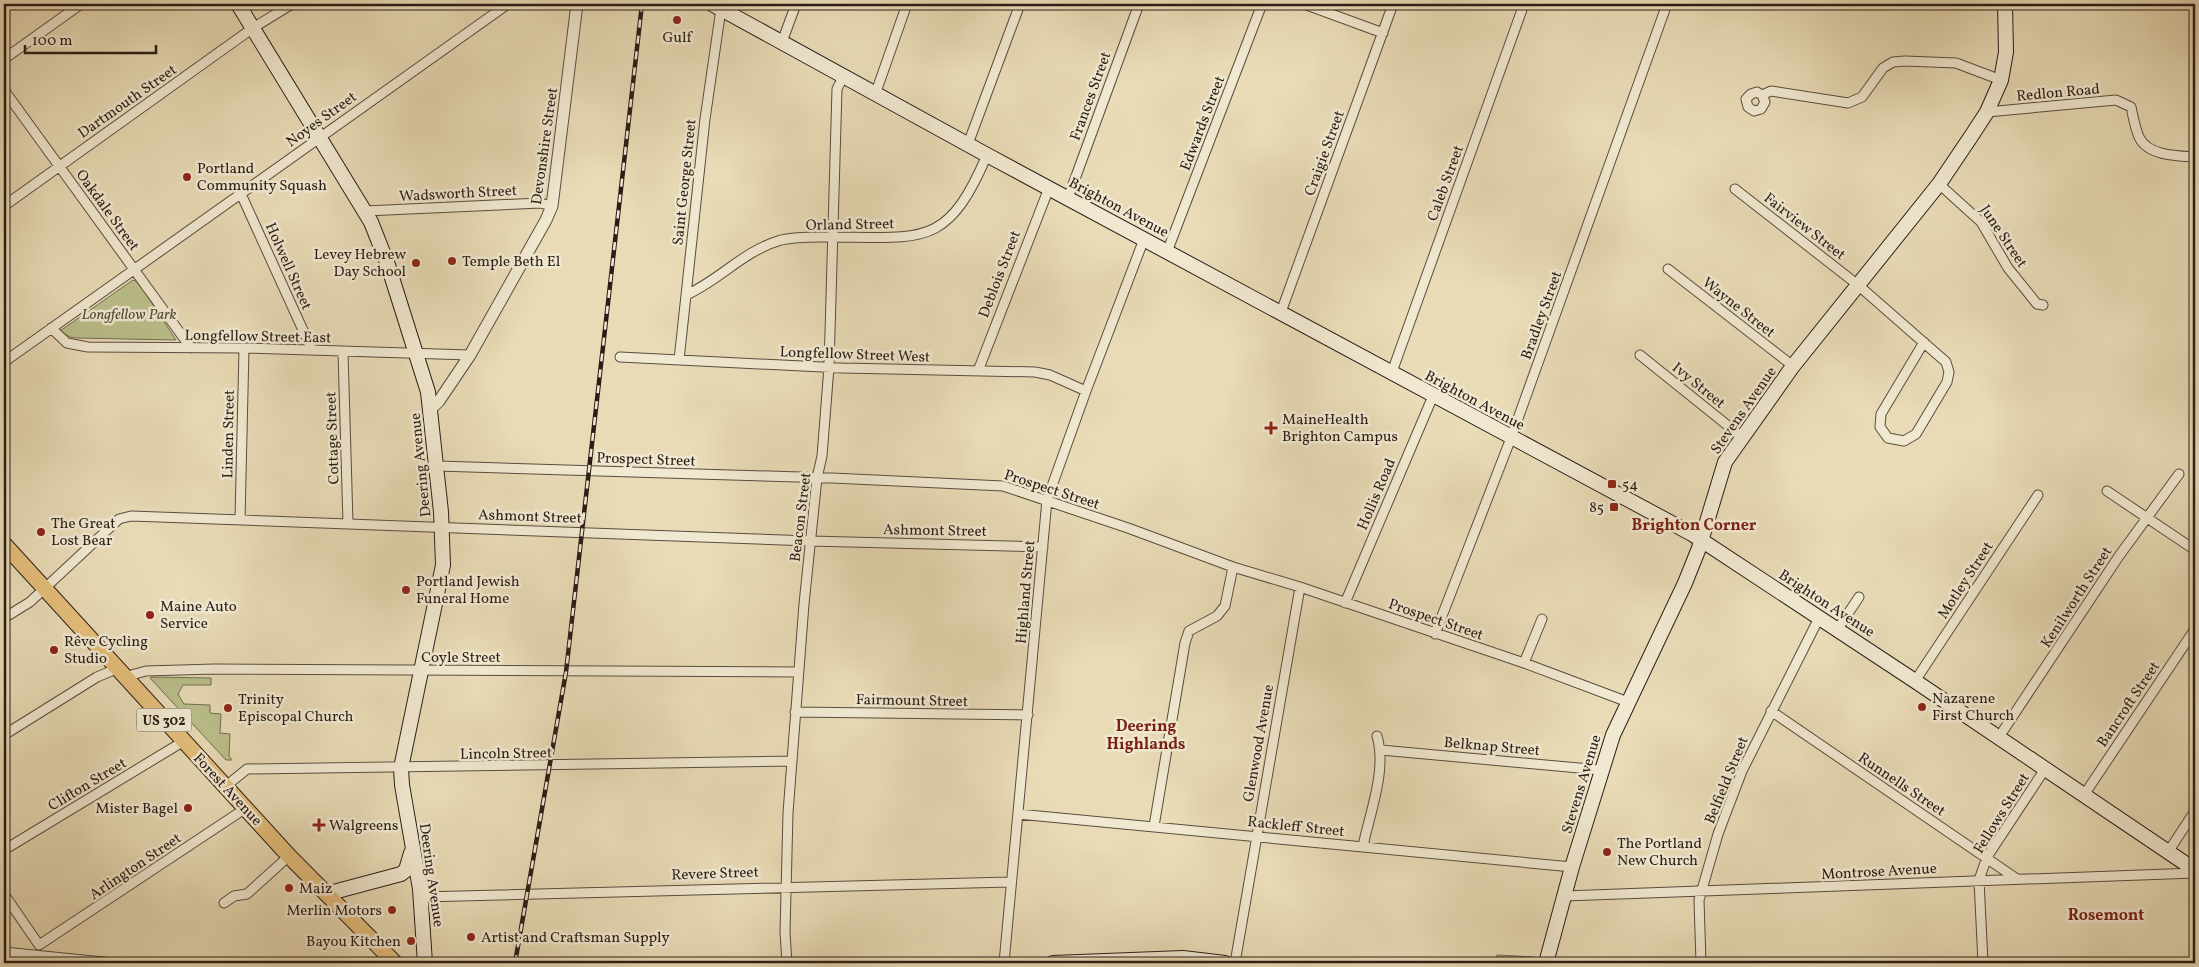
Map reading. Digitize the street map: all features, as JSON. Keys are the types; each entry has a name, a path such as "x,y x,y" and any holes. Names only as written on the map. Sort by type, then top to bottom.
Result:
{"highway":[{"name":"Forest Avenue","path":"4,544 289,856 395,963"}],"main road":[{"name":"Deering Avenue","path":"238,4 365,211 388,265 417,353 431,409 442,526 442,573 401,768 420,892 425,963"},
{"name":"Stevens Avenue","path":"1546,963 1601,770 1628,702 1685,583 1701,540 1725,462 1794,366 1939,184 1987,112 2001,80 2006,52 2005,4"},
{"name":"Brighton Avenue","path":"716,6 876,92 987,155 1701,540 1915,681 2195,872"},
{"path":"326,894 401,874 406,870 410,862 412,844"},
{"path":"1054,963 1183,958 1225,963"}],"street":[{"path":"4,59 81,4"},
{"name":"Dartmouth Street","path":"4,206 253,28 292,4"},
{"name":"Noyes Street","path":"4,362 508,4"},
{"name":"Devonshire Street","path":"431,409 440,401 470,355 552,206 577,4"},
{"path":"782,42 796,4"},
{"path":"876,92 907,4"},
{"path":"968,144 1020,4"},
{"name":"Frances Street","path":"1068,198 1139,4"},
{"name":"Edwards Street","path":"1167,252 1262,4"},
{"path":"1304,4 1382,33"},
{"name":"Craigie Street","path":"1281,312 1393,4"},
{"name":"Caleb Street","path":"1392,372 1524,4"},
{"name":"Bradley Street","path":"1435,634 1511,438 1667,4"},
{"name":"Saint George Street","path":"679,360 716,6"},
{"path":"1762,95 1774,92 1848,104 1862,97 1883,68 1899,61 1956,63 2001,80"},
{"name":"Beacon Street","path":"788,963 785,887 795,712 810,541 817,478 822,456 829,367 838,89 844,75"},
{"name":"Oakdale Street","path":"4,90 191,348"},
{"name":"Redlon Road","path":"1987,112 2116,100 2131,106 2139,138 2153,150 2195,157"},
{"name":"Orland Street","path":"686,295 703,288 738,260 768,245 791,239 916,235 946,223 959,210 969,194 987,155"},
{"name":"June Street","path":"1939,184 1970,209 1981,222 2008,268 2037,304 2043,306"},
{"name":"Deblois Street","path":"978,371 1049,188"},
{"name":"Fairview Street","path":"1735,189 1858,285 1945,360 1949,368 1948,379 1916,434 1904,441 1894,441 1888,438 1881,430 1880,414 1924,342"},
{"name":"Holwell Street","path":"241,194 312,350"},
{"name":"Wadsworth Street","path":"365,211 540,203 552,206"},
{"name":"Highland Street","path":"1004,963 1010,882 1028,715 1047,500 1144,239"},
{"name":"Wayne Street","path":"1668,270 1794,366"},
{"name":"Longfellow Street East","path":"51,328 60,338 74,345 470,355"},
{"name":"Linden Street","path":"240,520 244,348"},
{"name":"Cottage Street","path":"343,352 348,523"},
{"name":"Ivy Street","path":"1640,355 1742,437"},
{"name":"Longfellow Street West","path":"620,357 829,367 1035,372 1050,375 1086,391"},
{"name":"Hollis Road","path":"1345,603 1433,396"},
{"name":"Prospect Street","path":"437,466 992,484 1047,500 1233,567 1300,587 1524,663 1628,702"},
{"name":"Kenilworth Street","path":"1999,738 2146,517 2179,474"},
{"path":"2107,491 2195,550"},
{"name":"Motley Street","path":"1915,681 2038,495"},
{"name":"Ashmont Street","path":"4,618 30,602 119,519 124,517 442,526 810,541 1043,547"},
{"path":"1154,826 1185,643 1189,631 1217,616 1225,606 1233,567"},
{"name":"Glenwood Avenue","path":"1235,963 1300,587"},
{"path":"1837,630 1859,597"},
{"name":"Belfield Street","path":"1701,963 1700,892 1730,799 1771,711 1819,618"},
{"path":"1524,663 1542,620"},
{"name":"Bancroft Street","path":"2084,795 2195,629"},
{"name":"Coyle Street","path":"4,735 97,677 146,670 798,672"},
{"name":"Runnells Street","path":"1771,711 2017,878"},
{"name":"Fairmount Street","path":"795,712 1028,715"},
{"path":"1363,846 1377,783 1381,750 1377,736"},
{"name":"Clifton Street","path":"4,850 184,741"},
{"name":"Belknap Street","path":"1381,750 1601,770"},
{"name":"Lincoln Street","path":"226,786 247,769 792,761"},
{"name":"Fellows Street","path":"1983,963 1979,880 1987,857 2045,769"},
{"name":"Arlington Street","path":"39,945 246,808"},
{"path":"2168,852 2195,811"},
{"name":"Rackleff Street","path":"1018,814 1256,835 1572,867"},
{"path":"224,903 234,896 246,894 289,856"},
{"name":"Montrose Avenue","path":"1564,896 2195,872"},
{"path":"401,874 420,892"},
{"name":"Revere Street","path":"420,892 1010,882"},
{"path":"4,894 39,945 39,956"},
{"path":"4,952 113,963"}],"green space":[{"name":"Longfellow Park","path":"133,280 138,282 176,340 77,338 70,337 60,331"},
{"path":"151,677 211,678 211,685 183,685 178,694 184,704 210,705 210,713 221,714 220,733 230,734 229,756 232,760 226,760"},
{"path":"1497,955 1534,957 1532,963 1495,963"}],"railway":[{"path":"515,963 566,672 642,4"}],"place":[{"name":"Gulf","path":"677,20"},
{"name":"Portland Community Squash","path":"187,177"},
{"name":"Temple Beth El","path":"452,261"},
{"name":"Levey Hebrew Day School","path":"416,263"},
{"name":"MaineHealth Brighton Campus","path":"1271,428"},
{"name":"54","path":"1612,484"},
{"name":"85","path":"1614,507"},
{"name":"The Great Lost Bear","path":"41,532"},
{"name":"Portland Jewish Funeral Home","path":"406,590"},
{"name":"Maine Auto Service","path":"150,615"},
{"name":"Rêve Cycling Studio","path":"54,650"},
{"name":"Nazarene First Church","path":"1922,707"},
{"name":"Trinity Episcopal Church","path":"228,708"},
{"name":"Mister Bagel","path":"188,808"},
{"name":"Walgreens","path":"319,825"},
{"name":"The Portland New Church","path":"1607,852"},
{"name":"Maiz","path":"289,888"},
{"name":"Merlin Motors","path":"392,910"},
{"name":"Artist and Craftsman Supply","path":"471,937"},
{"name":"Bayou Kitchen","path":"411,941"}],"district":[{"name":"Brighton Corner","path":"1694,524"},
{"name":"Deering Highlands","path":"1146,734"},
{"name":"Rosemont","path":"2106,914"}]}
